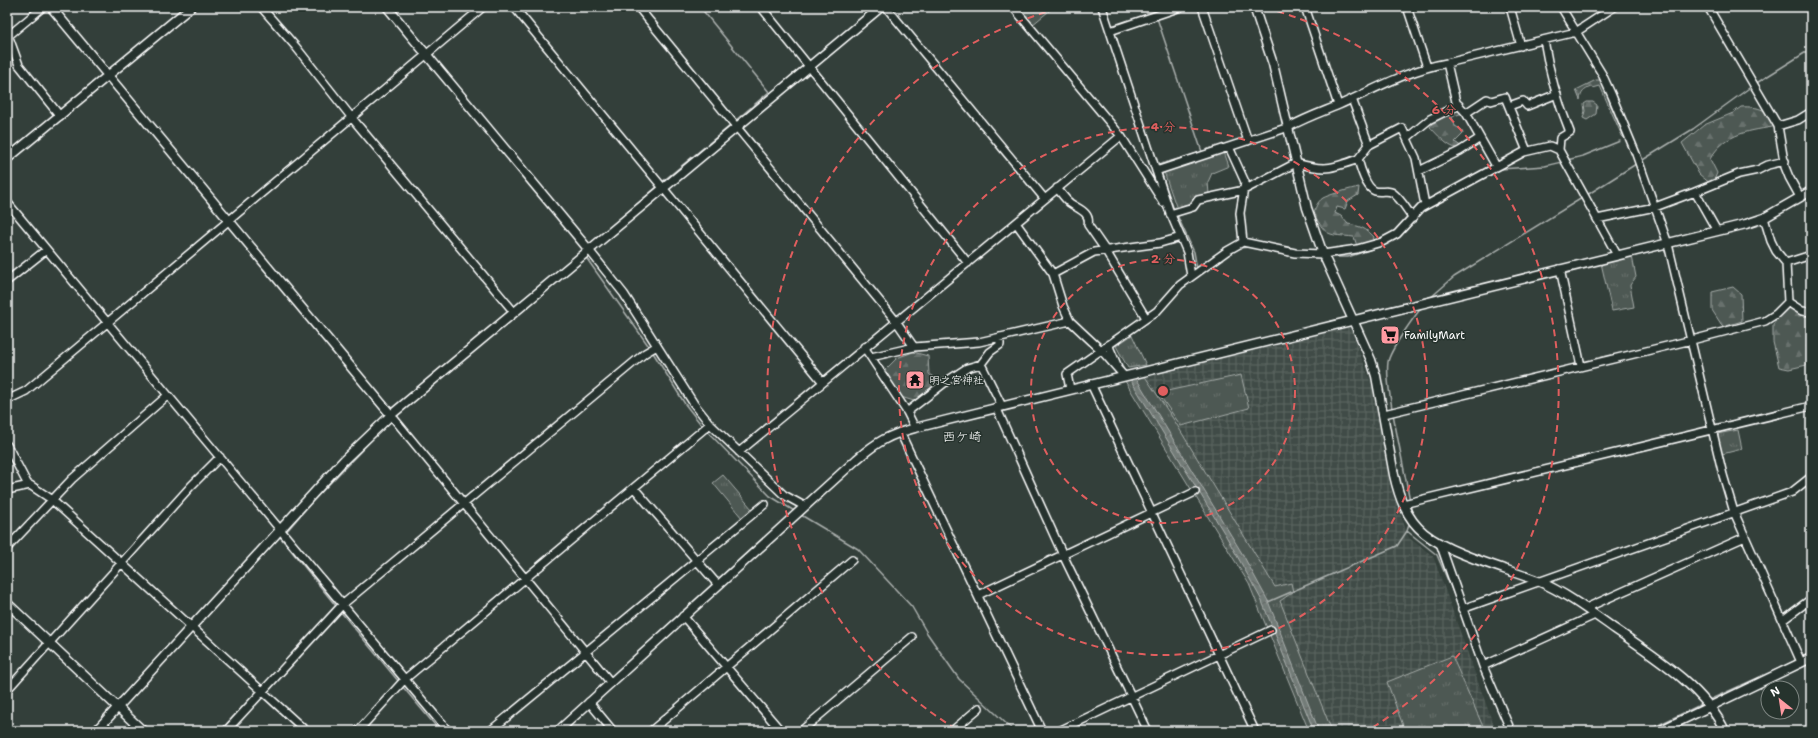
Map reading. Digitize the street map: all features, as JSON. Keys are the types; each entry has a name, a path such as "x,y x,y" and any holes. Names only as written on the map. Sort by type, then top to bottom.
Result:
{"street":[{"path":"43,7 8,35 19,65 60,116"},
{"path":"51,7 464,503 584,652 611,683"},
{"path":"7,160 191,7"},
{"path":"261,7 296,47 352,118 514,312"},
{"path":"387,7 624,294 694,404 710,424 784,496 804,506"},
{"path":"7,400 26,391 108,324 228,221 427,56 483,7"},
{"path":"514,7 822,381"},
{"path":"638,7 896,321 914,348"},
{"path":"761,7 811,66 968,263"},
{"path":"96,731 282,530 344,460 391,415 881,7"},
{"path":"886,7 1044,198"},
{"path":"1012,7 1121,136 1170,212"},
{"path":"1102,7 1170,212 1182,237 1187,252 1191,276"},
{"path":"1110,31 1181,7"},
{"path":"1202,7 1248,141"},
{"path":"1254,7 1273,64 1307,208 1323,254 1371,360 1384,414 1394,475 1407,513 1423,532 1440,543 1469,556 1541,582 1595,614 1660,660 1696,691 1710,706 1725,731"},
{"path":"1305,7 1338,105"},
{"path":"1407,7 1427,67"},
{"path":"1510,7 1521,46"},
{"path":"1561,7 1602,74 1636,154 1668,244 1692,340 1712,430 1734,512 1801,662"},
{"path":"1156,171 1289,127 1309,116 1427,67 1576,32 1614,7"},
{"path":"1708,7 1778,126 1784,161 1789,177 1800,197"},
{"path":"1544,40 1548,62 1557,94 1570,132 1560,138 1559,150 1617,255"},
{"path":"1448,63 1456,102 1466,113 1496,166"},
{"path":"1509,106 1523,101 1527,106 1557,94"},
{"path":"1466,113 1487,99 1491,101 1505,97 1527,151"},
{"path":"1352,99 1369,145"},
{"path":"1408,138 1430,119 1459,105"},
{"path":"1778,126 1798,120 1811,112"},
{"path":"1170,212 1193,206 1198,200 1244,190 1296,163 1321,169 1337,167 1358,159 1369,145 1402,128 1408,138 1416,158 1425,205"},
{"path":"739,452 822,381 968,263 1044,198 1121,136"},
{"path":"1419,171 1460,151 1480,138"},
{"path":"1070,389 1066,379 1067,374 1157,311 1180,285 1191,276 1227,251 1243,242 1295,254 1323,254 1357,249 1382,242 1397,234 1425,205 1496,166 1527,151 1550,146 1559,150"},
{"path":"1230,147 1245,182 1240,213 1243,242"},
{"path":"1358,159 1362,174 1372,190 1376,192 1388,191 1394,194 1413,218"},
{"path":"1597,220 1654,207 1739,174 1758,170 1768,165 1784,161"},
{"path":"1057,188 1070,203 1088,215 1090,219 1088,225 1106,250 1146,318"},
{"path":"558,731 804,506 872,445 880,440 900,432 1091,384 1122,374 1138,373 1746,224 1764,218 1811,191"},
{"path":"1695,192 1718,231"},
{"path":"7,202 167,396 282,530 342,605 448,731"},
{"path":"1384,414 1765,321 1776,314 1788,302 1786,263 1776,251 1771,241 1764,218"},
{"path":"1016,223 1053,274 1063,306 1070,321 1101,350 1122,374"},
{"path":"1053,274 1094,252 1160,243 1182,237"},
{"path":"7,281 46,250"},
{"path":"1786,263 1811,256"},
{"path":"1560,269 1581,366"},
{"path":"1788,302 1802,311 1811,312"},
{"path":"871,357 914,348 978,342 1070,321"},
{"path":"907,412 947,381 967,368 981,364 990,352 1000,345 1000,337"},
{"path":"1110,344 1110,349 1122,374"},
{"path":"226,731 342,605 645,353 656,346"},
{"path":"864,347 907,412 915,428"},
{"path":"981,364 1063,555 1148,731"},
{"path":"1091,384 1256,731"},
{"path":"7,548 72,479 167,396"},
{"path":"1403,504 1811,406"},
{"path":"358,731 405,679 710,424"},
{"path":"900,432 1042,731"},
{"path":"7,445 28,485"},
{"path":"7,690 192,486 220,458"},
{"path":"1462,609 1792,492 1811,477"},
{"path":"7,490 30,485 52,499 306,731"},
{"path":"634,488 718,585"},
{"path":"978,595 1195,492"},
{"path":"490,731 695,560 765,504"},
{"path":"1586,608 1745,537"},
{"path":"1440,543 1483,666 1511,731"},
{"path":"651,731 852,560"},
{"path":"1783,620 1811,599"},
{"path":"7,603 143,731"},
{"path":"1483,666 1595,614"},
{"path":"683,616 781,731"},
{"path":"1059,731 1271,630"},
{"path":"801,731 912,637"},
{"path":"1659,731 1811,658"},
{"path":"589,702 613,731"},
{"path":"952,731 979,708"}],"shaded area":[{"path":"1350,327 1376,396 1390,486 1409,538 1433,556 1497,731 1323,731 1261,580 1137,378"}],"green space":[{"path":"1017,7 1042,7 1046,11 1048,9 1046,7 1054,7 1032,25"},
{"path":"1596,80 1602,80 1625,139 1622,136 1600,86 1593,88 1591,87 1585,90 1581,95 1580,100 1576,90"},
{"path":"1587,102 1593,102 1597,105 1596,114 1587,120 1583,118 1585,111 1584,104"},
{"path":"1741,107 1753,107 1763,110 1771,116 1778,126 1740,134 1723,143 1710,159 1717,173 1712,185 1699,174 1682,143 1704,125 1733,113"},
{"path":"1459,109 1462,113 1452,117 1455,126 1462,130 1463,134 1455,142 1462,147 1458,148 1445,142 1430,127 1432,124"},
{"path":"1224,152 1229,166 1212,173 1208,182 1209,194 1197,198 1191,205 1178,212 1164,172"},
{"path":"1359,187 1358,195 1348,201 1345,209 1337,207 1335,213 1341,216 1348,224 1368,231 1374,237 1372,242 1357,246 1354,237 1333,235 1326,231 1314,214 1319,201 1323,198 1335,193"},
{"path":"1632,256 1636,277 1630,285 1634,307 1612,311 1601,263"},
{"path":"1733,287 1741,294 1742,321 1723,327 1712,310 1712,292"},
{"path":"1784,307 1811,312 1811,364 1789,369 1779,367 1773,342 1773,325"},
{"path":"1132,335 1146,365 1128,368 1116,346"},
{"path":"913,352 928,356 929,374 937,380 933,388 917,402 901,397 883,372 897,358"},
{"path":"1144,375 1174,420 1275,587 1291,583 1293,592 1280,601 1332,731 1309,731 1249,584 1125,381"},
{"path":"1241,375 1249,408 1181,426 1158,393"},
{"path":"1738,430 1742,449 1722,454 1717,434"},
{"path":"723,475 752,509 742,518 713,483"},
{"path":"1452,656 1485,731 1405,731 1387,682"}],"water":[{"path":"1136,378 1243,555 1268,601 1319,731 1314,731 1261,599 1226,536 1130,379"}],"waterway":[{"path":"700,7 769,92 735,121"},
{"path":"1154,7 1155,13"},
{"path":"1157,18 1202,152 1158,165 1159,167"},
{"path":"1755,84 1811,49"},
{"path":"1641,161 1693,129 1752,86"},
{"path":"662,182 731,125"},
{"path":"1567,160 1583,156 1620,141"},
{"path":"1500,169 1545,166 1562,162"},
{"path":"1587,195 1636,164"},
{"path":"1161,172 1174,210"},
{"path":"595,240 659,185"},
{"path":"1430,298 1454,277 1582,198"},
{"path":"1177,215 1194,252 1197,269"},
{"path":"1402,234 1414,221"},
{"path":"1327,257 1348,257 1381,246"},
{"path":"1238,248 1250,247"},
{"path":"585,256 650,348"},
{"path":"1392,409 1388,380 1388,362 1398,342 1422,307"},
{"path":"652,351 685,404 703,427"},
{"path":"1118,358 1127,373"},
{"path":"1393,414 1410,501"},
{"path":"286,532 310,504 383,428"},
{"path":"706,430 770,496 796,512"},
{"path":"1411,504 1411,513"},
{"path":"801,515 858,549 912,607 927,633 959,679 1014,731"},
{"path":"1268,602 1397,546 1407,531 1410,522"},
{"path":"1407,531 1437,555 1458,604"},
{"path":"282,536 281,538 336,606"},
{"path":"340,611 399,682"},
{"path":"1802,657 1811,653"},
{"path":"1709,700 1797,660"},
{"path":"402,686 440,731"},
{"path":"1646,731 1702,704"},
{"path":"1502,718 1507,731"}],"place":[{"name":"FamilyMart","path":"1390,335"},
{"name":"明之宮神社","path":"915,380"}],"district":[{"name":"西ケ崎","path":"962,436"}]}
